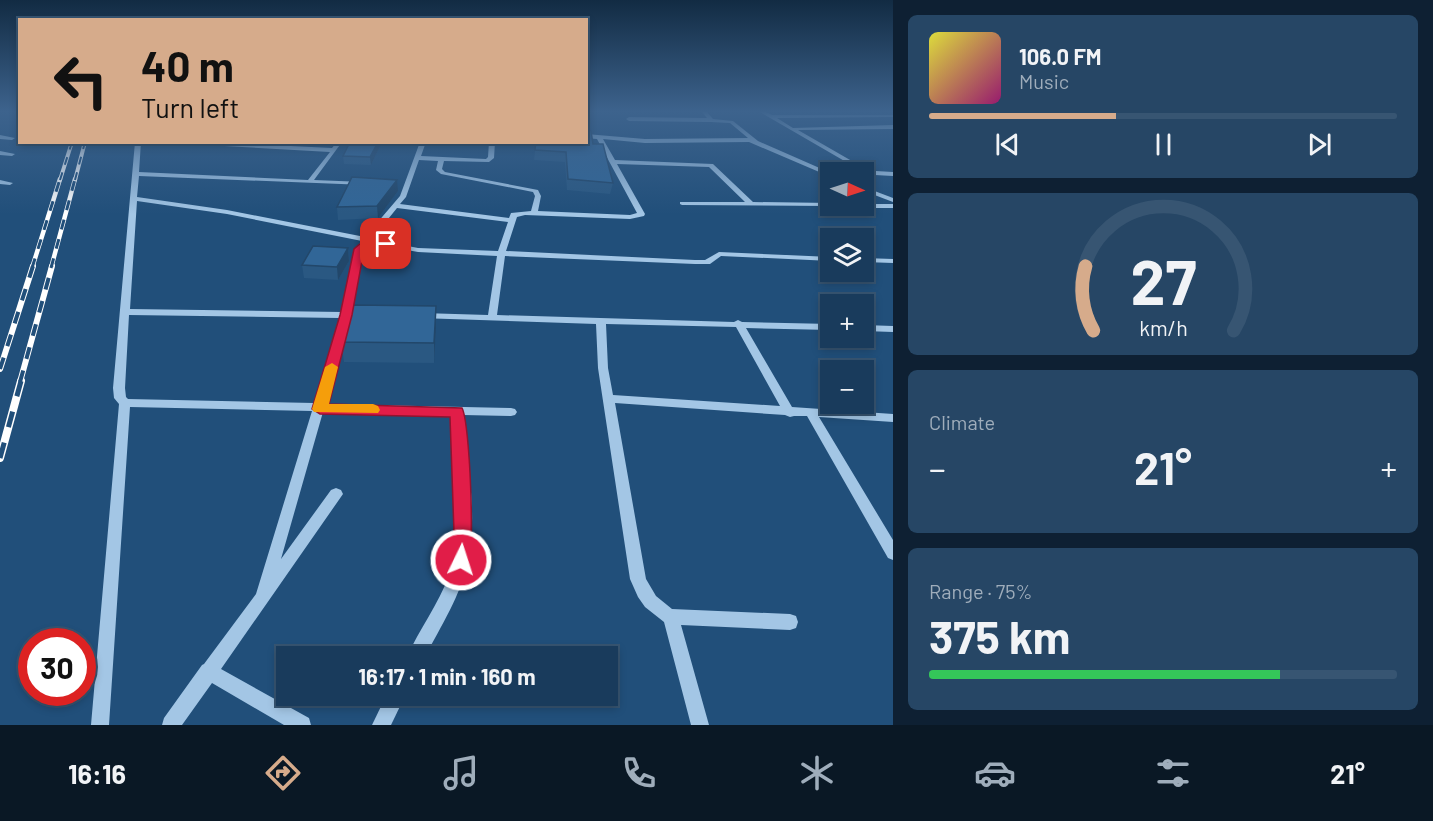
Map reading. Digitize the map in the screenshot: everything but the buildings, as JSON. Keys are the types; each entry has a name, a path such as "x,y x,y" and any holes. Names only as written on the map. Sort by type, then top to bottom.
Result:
{"street":[{"path":"138,146 119,388 120,398 125,403 511,412"},
{"path":"240,146 334,150"},
{"path":"310,180 337,146"},
{"path":"263,595 320,409 346,315 359,249 396,206 422,146"},
{"path":"417,158 487,161 491,158 492,146"},
{"path":"492,318 501,254 511,220 519,213 630,217 641,214 604,146"},
{"path":"766,146 820,171"},
{"path":"821,146 868,172 893,174"},
{"path":"0,153 12,154"},
{"path":"441,159 439,170 443,173 536,191 538,196 534,213"},
{"path":"613,162 711,165 751,204"},
{"path":"136,174 310,180 376,185"},
{"path":"0,182 10,183"},
{"path":"874,193 893,200"},
{"path":"134,199 226,212 418,250 704,262 723,254 820,258"},
{"path":"682,203 820,205"},
{"path":"396,206 511,220"},
{"path":"874,206 893,206"},
{"path":"874,260 893,261"},
{"path":"125,312 369,315"},
{"path":"414,316 820,327"},
{"path":"601,320 603,368 638,579 644,595 657,610 671,617 790,622"},
{"path":"738,323 790,413"},
{"path":"874,328 893,329"},
{"path":"608,399 790,413 893,418"},
{"path":"100,725 125,403"},
{"path":"421,646 453,582 461,560 463,533 457,411"},
{"path":"811,414 893,553"},
{"path":"171,725 336,494"},
{"path":"671,617 700,725"},
{"path":"208,671 302,725"},
{"path":"381,725 391,706"}],"railway":[{"path":"60,180 71,146"},
{"path":"75,180 84,146"},
{"path":"32,268 60,179"},
{"path":"51,268 75,179"},
{"path":"0,369 33,266"},
{"path":"20,382 52,266"},
{"path":"0,458 21,381"}],"slow traffic":[{"path":"332,367 320,409 373,410"}],"route":[{"path":"386,244 368,240 359,249 346,315 320,409 457,411 463,533 461,560"}]}
